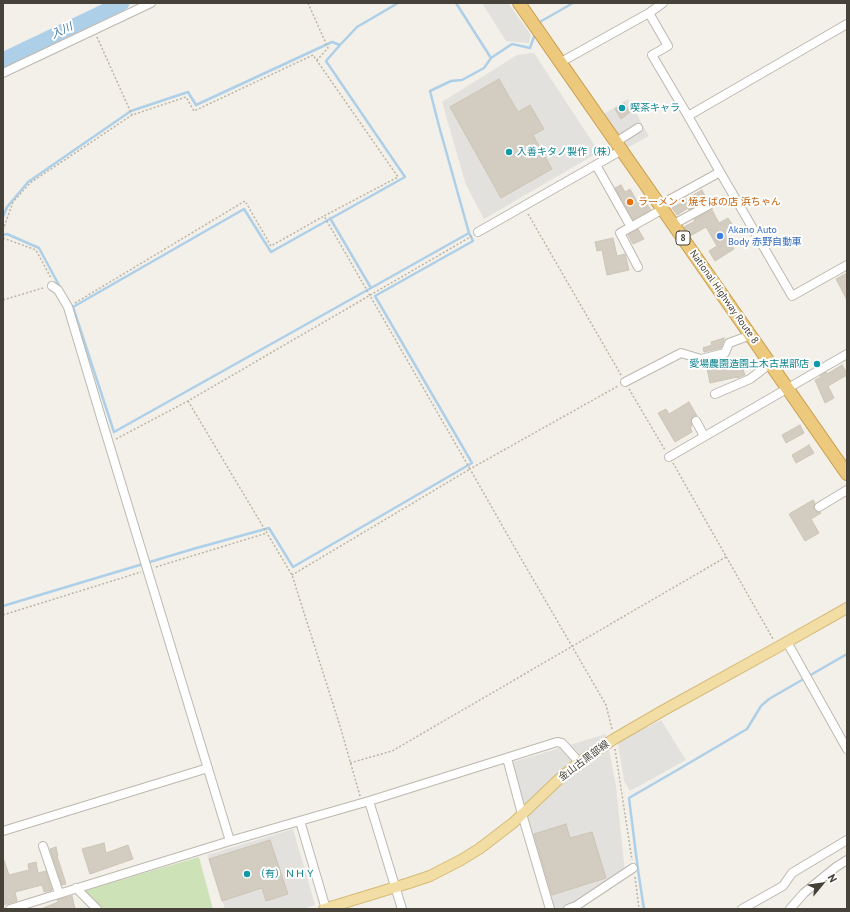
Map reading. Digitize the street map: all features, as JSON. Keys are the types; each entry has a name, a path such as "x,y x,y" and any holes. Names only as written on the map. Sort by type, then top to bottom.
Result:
{"highway":[{"name":"National Highway Route 8","path":"519,3 847,474"}],"main road":[{"name":"金山古黒部線","path":"326,909 430,876 461,860 498,835 579,762 614,739 847,608"}],"street":[{"path":"3,73 151,3"},
{"path":"561,62 649,13 663,3"},
{"path":"649,13 668,46 652,55 792,296 847,266"},
{"path":"688,116 847,24"},
{"path":"478,232 596,165 638,128"},
{"path":"596,165 631,227"},
{"path":"638,267 620,233 720,172"},
{"path":"674,224 710,205"},
{"path":"55,288 68,307 230,841"},
{"path":"625,382 681,353 701,359 726,353 730,343 751,335"},
{"path":"669,457 847,354"},
{"path":"716,394 750,379 771,363"},
{"path":"696,421 704,436"},
{"path":"819,507 847,490"},
{"path":"782,645 847,749"},
{"path":"10,909 35,905 59,893 300,820 365,802 557,742 562,743 579,762"},
{"path":"507,758 550,909"},
{"path":"3,831 208,768"},
{"path":"365,802 402,909"},
{"path":"300,820 326,909"},
{"path":"742,909 782,886 792,873 847,840"},
{"path":"43,846 59,893"},
{"path":"790,909 804,893 847,860"},
{"path":"568,909 576,906 633,868"},
{"path":"76,888 97,909"}],"path":[{"path":"308,3 328,48 317,60"},
{"path":"94,30 132,115"},
{"path":"3,230 13,202 30,184 132,115 186,97 194,111 313,55 398,177 271,246 245,201 68,307"},
{"path":"524,206 726,557 782,645"},
{"path":"324,216 514,548 606,705 614,739 639,909"},
{"path":"109,443 188,401 478,232"},
{"path":"3,238 36,250 55,288 3,300"},
{"path":"292,574 470,469 625,382"},
{"path":"188,401 292,574 340,726 350,763 365,802"},
{"path":"3,615 267,533"},
{"path":"350,763 392,751 726,557"}],"green space":[{"path":"199,857 213,909 100,909 83,891"}],"shaded area":[{"path":"482,3 508,3 531,35 529,43 506,41"},
{"path":"534,53 599,152 484,219 466,185 442,102 517,55"},
{"path":"628,99 649,136 627,148 604,114"},
{"path":"661,720 686,760 630,791 624,781 618,744 621,732 648,727"},
{"path":"606,734 616,786 625,873 577,904 563,909 551,909 510,763"},
{"path":"293,829 315,905 302,909 225,909 207,855"}],"building":[{"name":"入善キタノ製作（株）","path":"499,79 518,112 530,105 544,129 533,135 552,169 501,198 450,107"},
{"name":"喫茶キャラ","path":"624,103 630,112 621,119 615,109"},
{"name":"ラーメン・焼そばの店 浜ちゃん","path":"621,185 625,192 630,189 638,203 644,200 651,210 633,220 615,188"},
{"path":"702,190 707,200 689,210 688,208 677,215 672,208"},
{"path":"712,210 719,223 728,218 735,229 725,235 734,249 715,261 709,251 717,246 706,227 690,236 684,227 695,221 694,219"},
{"path":"638,229 644,239 633,244 628,235"},
{"path":"613,238 617,256 625,254 629,270 607,275 602,250 597,251 595,242"},
{"path":"847,273 847,300 836,279"},
{"path":"724,338 721,348 704,352 703,348 712,345 711,342"},
{"path":"721,360 722,367 741,363 745,375 710,383 707,368 703,369 702,364"},
{"path":"842,365 847,375 828,386 834,398 825,403 815,380 826,372 827,374"},
{"path":"689,402 697,416 693,416 691,420 692,426 690,427 692,432 675,442 658,413 666,409 669,414"},
{"path":"800,425 804,433 786,443 782,435"},
{"path":"809,445 814,453 796,463 792,455"},
{"path":"813,500 815,503 814,510 821,513 811,519 819,533 805,541 789,514"},
{"path":"566,824 570,838 592,832 606,878 552,895 534,834"},
{"name":"（有）ＮＨＹ","path":"270,840 288,894 266,901 262,888 222,901 209,859"},
{"path":"104,843 106,853 128,845 133,859 90,874 82,849"},
{"path":"56,847 57,856 66,884 62,885 50,849"},
{"path":"3,860 9,875 29,870 28,864 36,862 38,873 46,871 52,890 44,892 42,885 15,892 17,901 3,905"},
{"path":"72,896 75,909 41,909 58,902 57,900"}],"waterway":[{"name":"入川","path":"3,60 122,3"},
{"path":"3,217 7,207 28,182 131,111 188,92 196,105 332,42 340,45 357,27 398,3"},
{"path":"456,3 491,58"},
{"path":"538,23 573,3"},
{"path":"3,606 193,549 269,528 293,567 472,463 375,296 473,241 469,233 430,91 451,81 462,80 484,68 491,58 512,44 530,48 535,34"},
{"path":"73,307 244,209 271,252 405,177 326,61 340,45"},
{"path":"330,218 371,288 469,233"},
{"path":"3,235 7,234 39,248 61,289"},
{"path":"69,302 73,307 114,432 371,288"},
{"path":"644,909 629,798 747,729 761,706 769,699 847,654"}],"place":[{"name":"喫茶キャラ","path":"622,108"},
{"name":"入善キタノ製作（株）","path":"509,152"},
{"name":"ラーメン・焼そばの店 浜ちゃん","path":"630,202"},
{"name":"Akano Auto Body 赤野自動車","path":"720,236"},
{"name":"愛場農園造園土木古黒部店","path":"817,364"},
{"name":"（有）ＮＨＹ","path":"247,874"}]}
